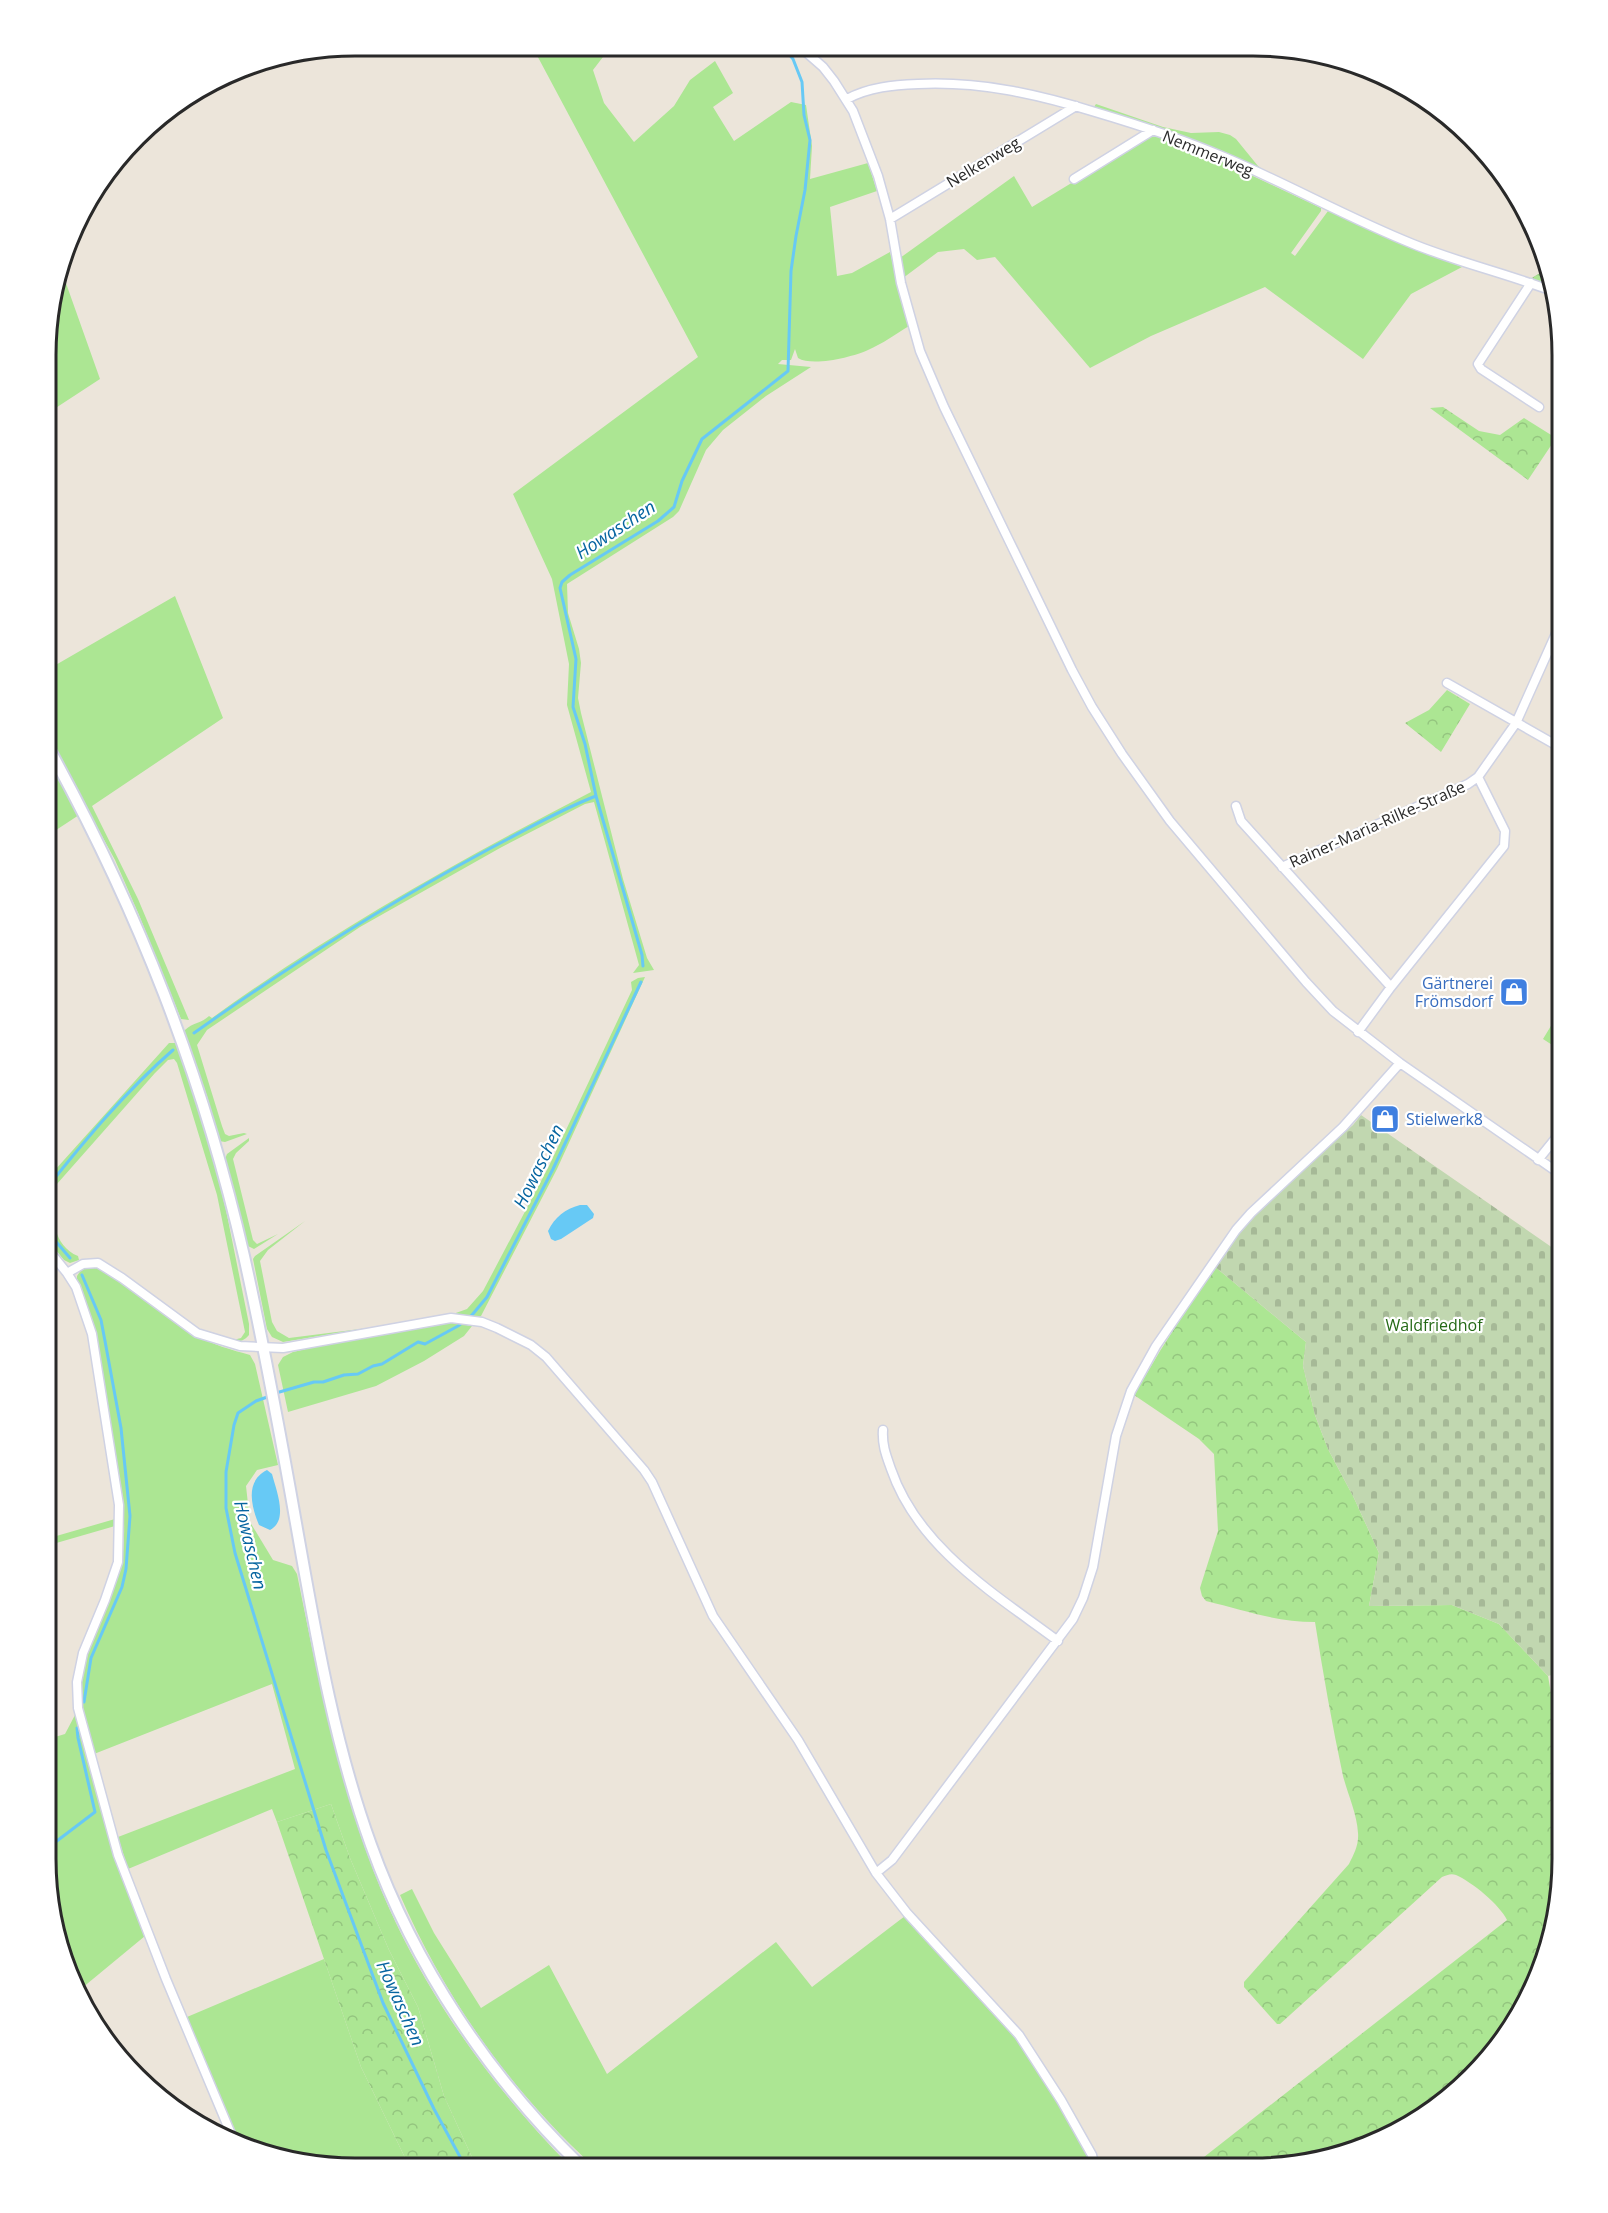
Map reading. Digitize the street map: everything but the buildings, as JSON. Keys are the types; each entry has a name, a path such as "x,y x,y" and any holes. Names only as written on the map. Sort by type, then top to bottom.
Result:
{"street":[{"path":"810,56 823,67 848,99 878,176 890,219 901,283 920,351 944,407 1092,707 1170,820 1333,1011 1400,1063 1552,1169"},
{"name":"Nemmerweg","path":"848,99 872,89 901,85 960,84 1018,91 1076,106 1153,130 1224,157 1328,207 1413,244 1545,288"},
{"name":"Nelkenweg","path":"890,219 1076,106"},
{"path":"1074,179 1153,130"},
{"path":"1531,283 1478,364 1481,369 1539,408"},
{"name":"Rainer-Maria-Rilke-Straße","path":"1282,867 1468,784 1478,777 1516,723 1552,643"},
{"path":"1447,683 1552,743"},
{"path":"56,762 129,906 177,1026 212,1130 244,1258 275,1412 317,1644 352,1789 376,1859 410,1933 467,2030 523,2104 549,2135 572,2157"},
{"path":"1358,1032 1391,987 1504,846 1505,831 1478,777"},
{"path":"1236,806 1241,821 1391,987"},
{"path":"876,1873 892,1860 1073,1619 1089,1583 1100,1538 1116,1436 1128,1398 1141,1369 1236,1230 1251,1213 1343,1127 1400,1063"},
{"path":"1538,1160 1552,1143"},
{"path":"56,1259 68,1273 81,1300 92,1334 117,1486 120,1532 118,1562 113,1580 83,1653 77,1682 78,1708 118,1855 166,1979 230,2130"},
{"path":"68,1273 83,1264 98,1263 197,1333 226,1344 283,1348 429,1320 457,1318 515,1335 546,1357 652,1482 712,1616 798,1740 876,1873 907,1913 1019,2035 1061,2100 1092,2157"},
{"path":"883,1430 882,1443 900,1492 932,1537 964,1570 1058,1641"}],"green space":[{"path":"537,56 604,56 593,70 604,103 634,142 674,106 690,80 715,61 733,93 713,107 734,141 791,102 806,105 812,146 810,179 868,163 877,191 830,207 837,276 852,273 890,252 909,326 873,348 843,358 804,361 798,358 795,349 791,360 782,360 778,364 811,367 766,396 723,430 706,450 679,511 567,584 568,613 581,663 578,698 581,713 623,879 647,958 654,970 633,973 639,965 594,802 585,804 500,848 360,927 207,1030 197,1045 225,1134 229,1136 247,1134 225,1142 219,1141 185,1030 209,1016 212,1018 303,956 397,898 591,792 567,705 569,664 552,579 513,494 698,357"},
{"path":"1096,104 1163,127 1191,133 1219,132 1230,135 1258,166 1273,177 1165,130 1094,107"},
{"path":"1152,134 1202,152 1321,208 1291,253 1295,256 1328,211 1462,267 1411,294 1363,359 1265,287 1151,336 1090,368 995,257 977,260 964,249 938,252 903,278 900,258 1014,176 1032,207"},
{"path":"1541,273 1544,284 1530,279"},
{"path":"65,281 100,379 56,408 56,335"},
{"path":"1443,407 1479,431 1500,435 1524,418 1552,436 1552,444 1528,480 1430,408"},
{"path":"175,596 223,718 92,806 138,899 189,1020 181,1019 115,860 56,752 56,665"},
{"path":"1447,690 1470,704 1441,752 1405,723 1429,710"},
{"path":"56,773 79,815 56,830"},
{"path":"645,977 557,1169 481,1316 477,1318 453,1314 467,1309 483,1291 549,1166 632,990 631,982"},
{"path":"1552,1024 1552,1045 1543,1039"},
{"path":"169,1043 176,1043 213,1158 226,1210 249,1324 249,1335 240,1341 229,1341 241,1338 245,1332 217,1195 174,1059 168,1060 155,1073 56,1185 56,1169"},
{"name":"Waldfriedhof","path":"1361,1115 1552,1247 1552,1675 1548,1676 1499,1624 1452,1605 1369,1606 1379,1553 1328,1449 1315,1415 1303,1366 1306,1342 1214,1266 1261,1208 1353,1125"},
{"path":"249,1138 249,1141 233,1159 253,1240 257,1244 278,1234 254,1249 248,1246 225,1159 227,1154"},
{"path":"305,1221 268,1250 260,1261 272,1322 277,1331 289,1338 368,1328 283,1342 272,1337 267,1329 253,1259"},
{"path":"56,1231 63,1245 78,1256 79,1260 70,1263 64,1260 56,1250"},
{"path":"90,1266 117,1277 203,1339 250,1355 255,1364 278,1465 257,1470 246,1486 250,1522 273,1560 292,1566 297,1574 336,1752 348,1796 378,1882 413,1956 451,2021 519,2111 561,2157 472,2157 444,2096 418,2007 389,1950 350,1858 331,1804 277,1822 272,1809 128,1869 118,1837 295,1769 272,1684 94,1754 82,1707 83,1675 91,1644 120,1568 124,1525 123,1499 96,1334 84,1296 77,1283 77,1276 81,1270"},
{"path":"1214,1266 1306,1342 1303,1366 1315,1415 1328,1449 1379,1553 1369,1606 1452,1605 1499,1624 1548,1676 1552,1699 1552,1878 1542,1936 1522,1991 1502,2024 1478,2056 1435,2096 1386,2127 1349,2142 1312,2152 1273,2157 1204,2157 1507,1920 1492,1901 1477,1888 1456,1875 1449,1874 1442,1877 1280,2024 1277,2024 1244,1987 1244,1982 1349,1864 1357,1845 1358,1833 1339,1757 1315,1622 1260,1615 1206,1601 1202,1596 1200,1588 1218,1531 1214,1454 1199,1439 1134,1395"},
{"path":"449,1322 472,1326 464,1336 424,1361 376,1386 288,1412 278,1365 283,1357 293,1352 327,1344"},
{"path":"115,1519 115,1526 56,1543 56,1536"},
{"path":"75,1715 120,1872 145,1936 84,1986 71,1954 61,1917 56,1878 56,1737 65,1734"},
{"path":"331,1804 350,1858 389,1950 418,2007 444,2096 472,2157 405,2157 361,2067 277,1822"},
{"path":"412,1889 434,1933 481,2008 549,1965 607,2074 776,1942 812,1987 905,1916 1015,2036 1058,2102 1088,2157 584,2157 534,2106 482,2041 437,1970 400,1895"},
{"path":"324,1959 361,2067 405,2157 316,2155 277,2147 234,2132 187,2017"}],"water":[{"path":"580,1205 587,1205 594,1214 593,1218 561,1239 555,1241 551,1239 548,1231 557,1218 565,1211"},
{"path":"267,1470 272,1474 280,1504 279,1519 270,1530 259,1525 252,1502 255,1481"}],"waterway":[{"name":"Howaschen","path":"643,966 642,955 596,796 585,744 573,707 576,659 560,588 562,582 570,575 658,521 674,507 682,481 702,439 788,371 791,271 805,190 810,140 804,115 802,82 790,56"},
{"path":"194,1033 302,960 413,892 542,821 596,796"},
{"name":"Howaschen","path":"276,1393 344,1375 358,1374 382,1364 418,1342 425,1344 458,1326 472,1315 487,1297 553,1169 641,982"},
{"path":"56,1177 106,1116 173,1050"},
{"path":"56,1242 70,1258"},
{"path":"82,1275 101,1320 121,1428 130,1516 126,1569 122,1587 91,1658 84,1702"},
{"name":"Howaschen","path":"270,1396 256,1401 238,1413 234,1425 226,1472 226,1508 235,1553 326,1850 383,2003 434,2109 460,2157"},
{"path":"56,1842 95,1812 77,1728"}],"place":[{"name":"Gärtnerei Frömsdorf","path":"1514,992"},
{"name":"Stielwerk8","path":"1385,1119"}]}
